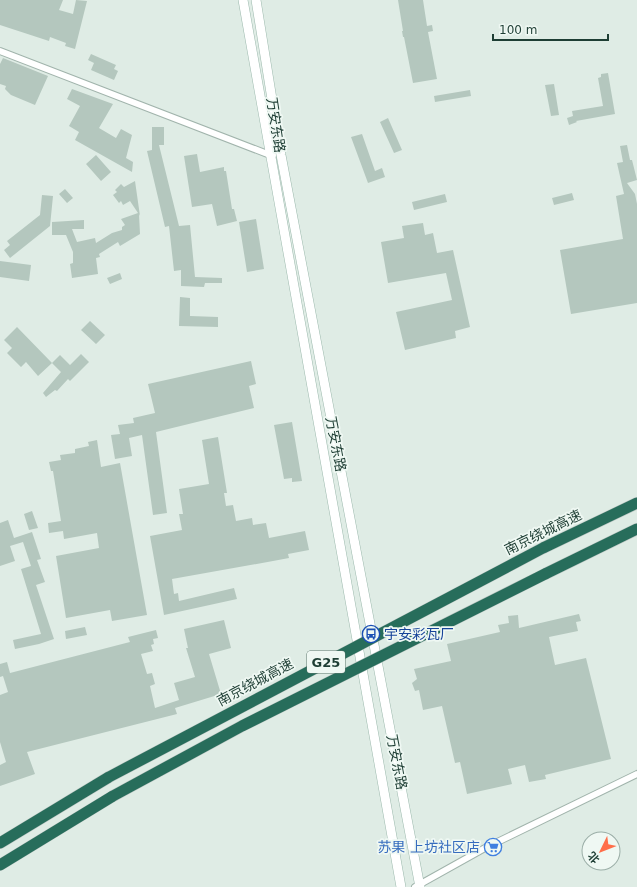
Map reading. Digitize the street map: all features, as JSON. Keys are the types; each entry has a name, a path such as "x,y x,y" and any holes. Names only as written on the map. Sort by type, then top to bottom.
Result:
{"highway":[{"name":"G25","path":"580,530 637,499"},
{"name":"南京绕城高速","path":"0,843 109,777 543,548 637,503"},
{"name":"G25","path":"0,865 113,796 242,726 637,529"}],"main road":[{"name":"万安东路","path":"243,0 401,887"},
{"name":"万安东路","path":"256,0 281,155 418,886"}],"street":[{"path":"0,51 270,155 281,155"},
{"path":"418,886 485,848 637,774"}],"building":[{"path":"0,0 63,0 59,10 73,14 76,0 87,1 75,49 65,46 66,43 50,37 49,41 0,25"},
{"path":"398,0 423,0 427,26 432,25 433,31 428,32 437,79 413,83 403,37"},
{"path":"91,54 116,65 114,69 118,71 114,80 91,70 94,63 88,60"},
{"path":"3,58 48,76 35,105 11,95 5,89 6,86 0,84 0,64"},
{"path":"608,73 615,114 576,121 577,122 569,125 567,118 573,116 572,111 603,106 598,78 601,77 601,74"},
{"path":"554,84 559,115 551,116 545,85"},
{"path":"72,89 113,104 99,128 116,138 121,129 132,135 126,158 133,162 132,172 75,140 79,132 69,126 80,106 67,99"},
{"path":"470,90 471,96 435,102 434,96"},
{"path":"388,118 402,150 394,153 380,122"},
{"path":"152,127 164,127 164,145 159,145 179,226 190,225 195,277 222,278 222,283 205,283 204,287 181,286 181,270 174,271 169,226 165,227 147,151 152,150"},
{"path":"362,134 375,171 382,168 385,177 368,183 351,137"},
{"path":"627,145 630,160 632,160 637,180 627,183 635,194 637,204 637,303 571,314 560,250 623,239 616,196 624,194 617,163 623,162 620,146"},
{"path":"197,154 200,172 224,167 224,171 226,171 232,209 234,209 237,221 217,226 212,204 192,207 184,156"},
{"path":"96,155 111,172 101,181 86,164"},
{"path":"135,181 140,216 139,214 140,234 120,246 118,242 99,254 100,257 96,258 98,274 72,278 70,264 73,263 73,252 66,235 52,235 52,222 84,220 84,229 72,229 77,242 95,238 96,243 112,233 122,230 122,227 125,225 121,219 138,213 130,201 123,205 121,201 119,203 113,195 117,192 115,190 121,184 124,187"},
{"path":"65,189 73,198 67,203 59,194"},
{"path":"572,193 574,200 554,205 552,198"},
{"path":"445,194 447,202 414,210 412,202"},
{"path":"42,195 53,196 50,226 10,258 4,250 10,245 7,241 40,215"},
{"path":"256,219 264,269 247,272 239,222"},
{"path":"423,223 425,235 433,233 437,253 453,250 470,327 455,331 456,338 405,350 396,312 452,300 446,273 388,283 381,242 404,238 402,226"},
{"path":"0,261 31,265 29,281 0,277"},
{"path":"120,273 122,279 110,284 107,278"},
{"path":"180,297 190,298 190,316 218,317 218,327 179,326"},
{"path":"90,321 105,335 96,344 81,330"},
{"path":"17,327 52,363 38,376 26,362 21,367 7,353 12,348 4,340"},
{"path":"81,354 89,362 70,381 68,379 57,391 55,390 46,397 43,393 61,372 52,363 60,355 70,365"},
{"path":"251,361 256,384 249,386 254,408 156,432 167,513 153,515 142,435 129,438 132,456 115,459 111,435 120,434 118,425 134,423 133,418 155,413 148,384"},
{"path":"292,422 302,481 292,482 292,478 284,479 274,425"},
{"path":"218,437 227,493 224,493 226,506 233,505 236,521 252,518 253,525 266,523 269,538 305,531 309,550 288,554 289,558 172,579 174,594 178,593 179,601 234,588 237,599 164,615 150,536 182,530 179,514 183,514 179,489 209,484 202,440"},
{"path":"97,440 101,467 120,463 147,615 112,621 110,610 66,618 56,556 99,548 97,533 64,539 63,531 49,533 48,523 61,521 53,471 51,471 49,462 61,460 60,455 75,453 75,449 89,446 88,442"},
{"path":"32,511 38,528 29,530 24,514"},
{"path":"8,520 14,538 32,532 41,559 37,560 45,582 36,585 54,639 15,649 13,640 41,634 21,569 31,566 23,542 10,546 15,561 0,566 0,523"},
{"path":"579,614 581,621 576,622 578,631 549,637 555,665 586,658 611,759 545,775 546,779 529,782 525,765 508,769 512,784 467,794 460,762 455,763 442,706 423,710 419,690 415,691 412,683 417,679 414,669 451,661 447,644 500,632 498,625 509,623 508,616 518,615 519,628"},
{"path":"224,620 231,648 209,654 221,694 175,708 177,714 27,752 35,774 0,786 0,765 6,762 0,742 0,695 8,692 3,676 0,677 0,664 7,662 10,673 130,642 128,637 156,630 158,638 153,639 154,644 151,645 153,651 141,654 147,674 152,673 155,684 150,686 155,708 179,700 174,683 195,677 186,648 188,648 184,629"},
{"path":"85,627 87,635 66,639 65,631"}],"place":[{"name":"宇安彩瓦厂","path":"371,634"},
{"name":"苏果 上坊社区店","path":"493,847"}]}
